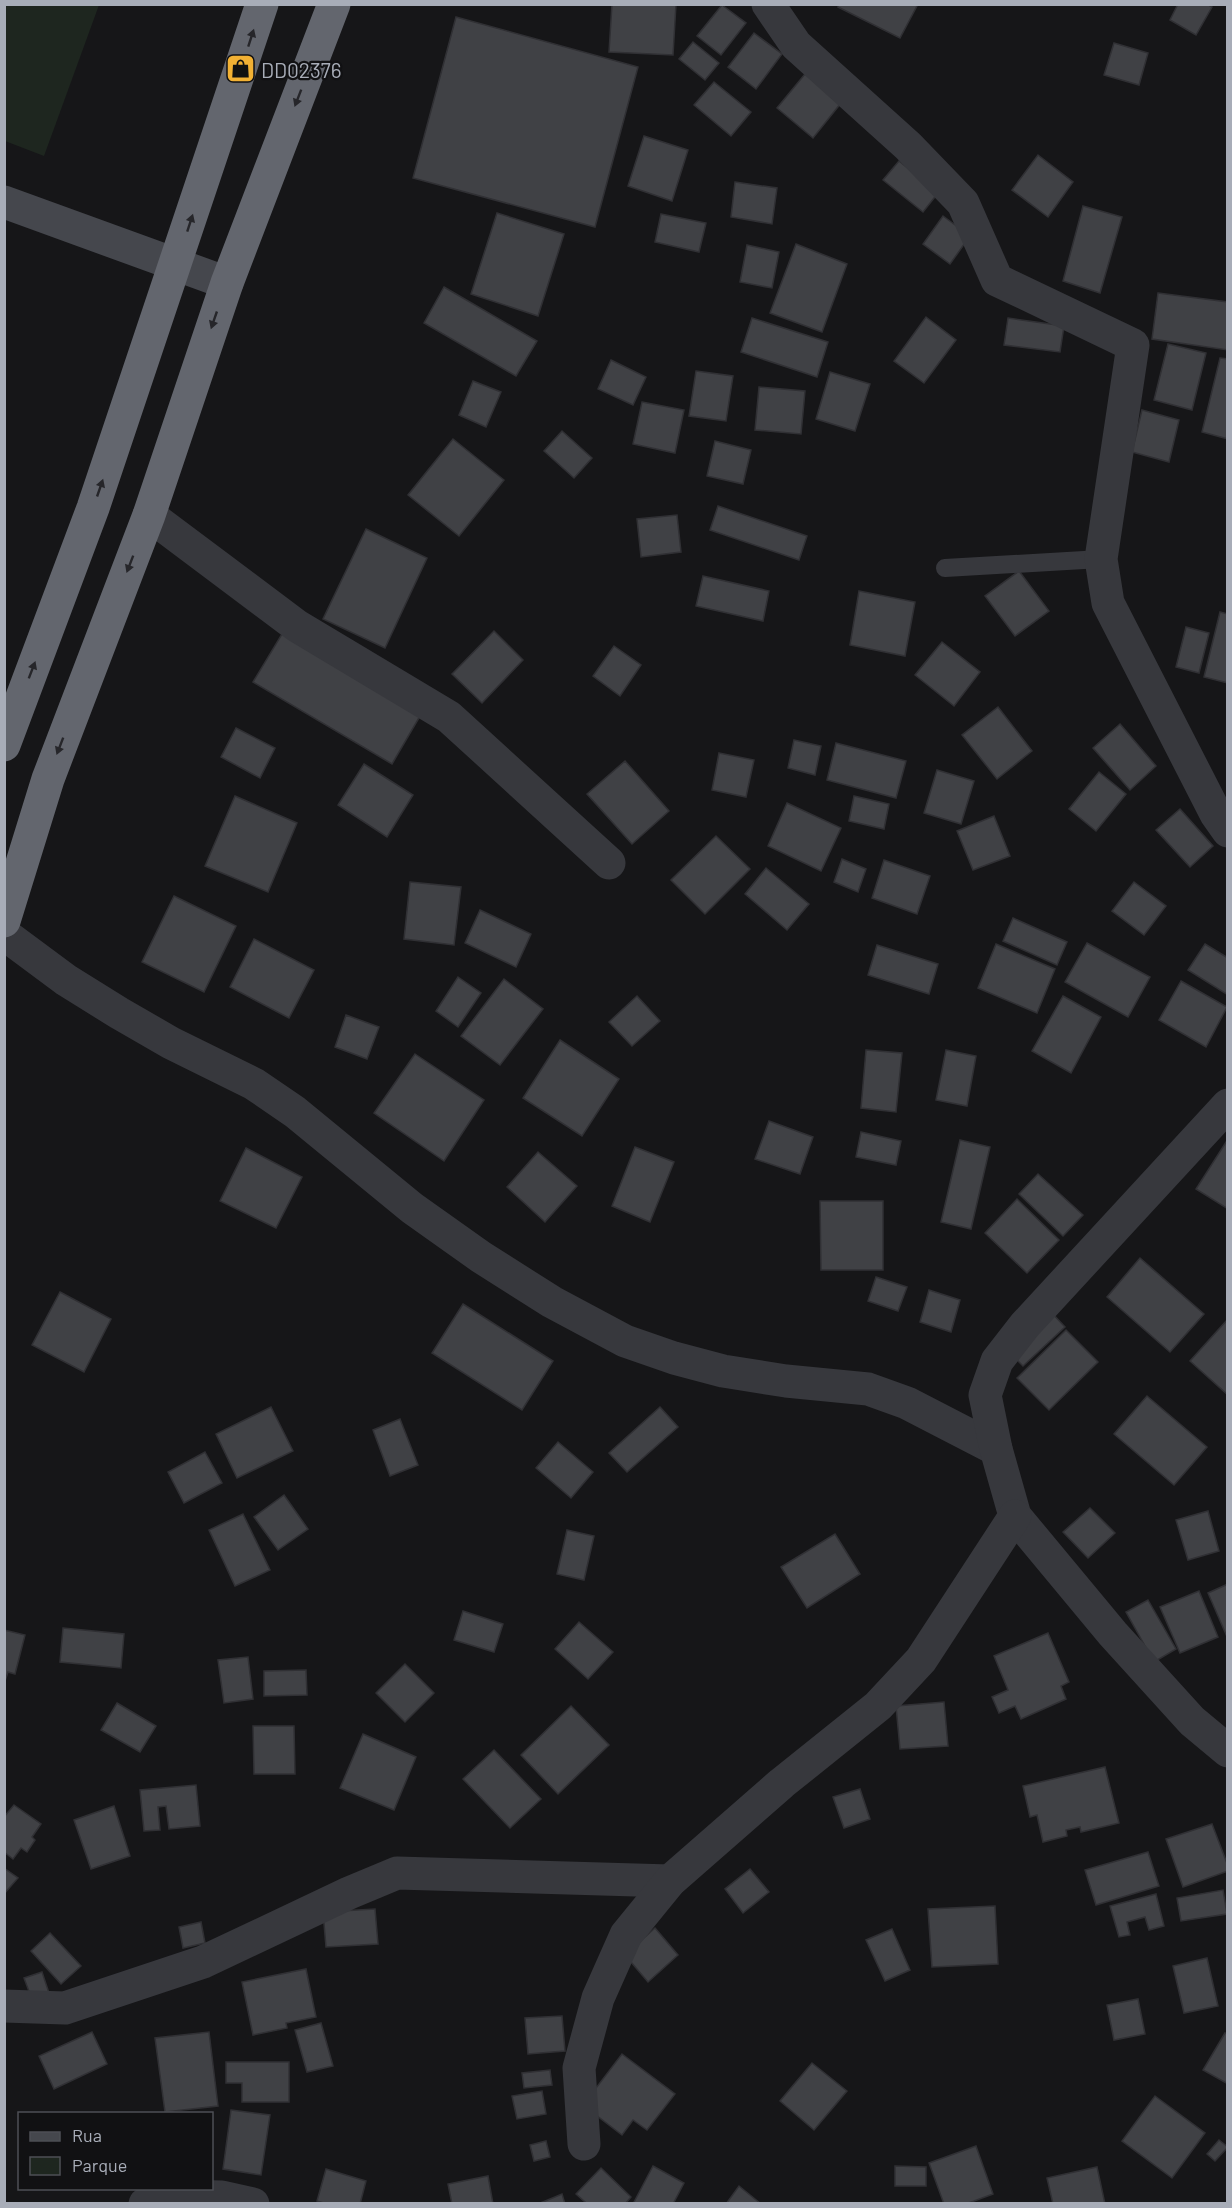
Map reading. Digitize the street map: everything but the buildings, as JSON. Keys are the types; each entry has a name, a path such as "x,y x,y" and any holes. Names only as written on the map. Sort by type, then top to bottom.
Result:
{"highway":[{"path":"4,745 93,508 262,4"},
{"path":"4,921 48,779 149,515 227,283 334,4"}],"street":[{"path":"768,4 796,45 908,146 963,203 997,280 1133,345 1101,559 1108,603 1216,814 1227,831"},
{"path":"4,202 227,283"},
{"path":"149,515 297,626 449,717 609,863"},
{"path":"4,934 66,980 119,1013 171,1043 254,1084 295,1112 412,1208 481,1257 552,1302 626,1341 674,1358 723,1371 786,1382 868,1389 907,1402 996,1449"},
{"path":"1227,1105 1024,1325 997,1361 985,1395 996,1449 1015,1516 1113,1634 1192,1721 1227,1751"},
{"path":"584,2144 579,2068 598,1998 626,1935 670,1881 782,1783 878,1706 921,1660 1015,1516"},
{"path":"4,2006 65,2008 193,1966 397,1873 670,1881"},
{"path":"145,2204 180,2196 222,2197 253,2204"}],"lane":[{"path":"945,568 1101,559"}],"green space":[{"path":"4,5 99,5 44,156 5,141"}],"place":[{"name":"DD02376","path":"240,69"}]}
